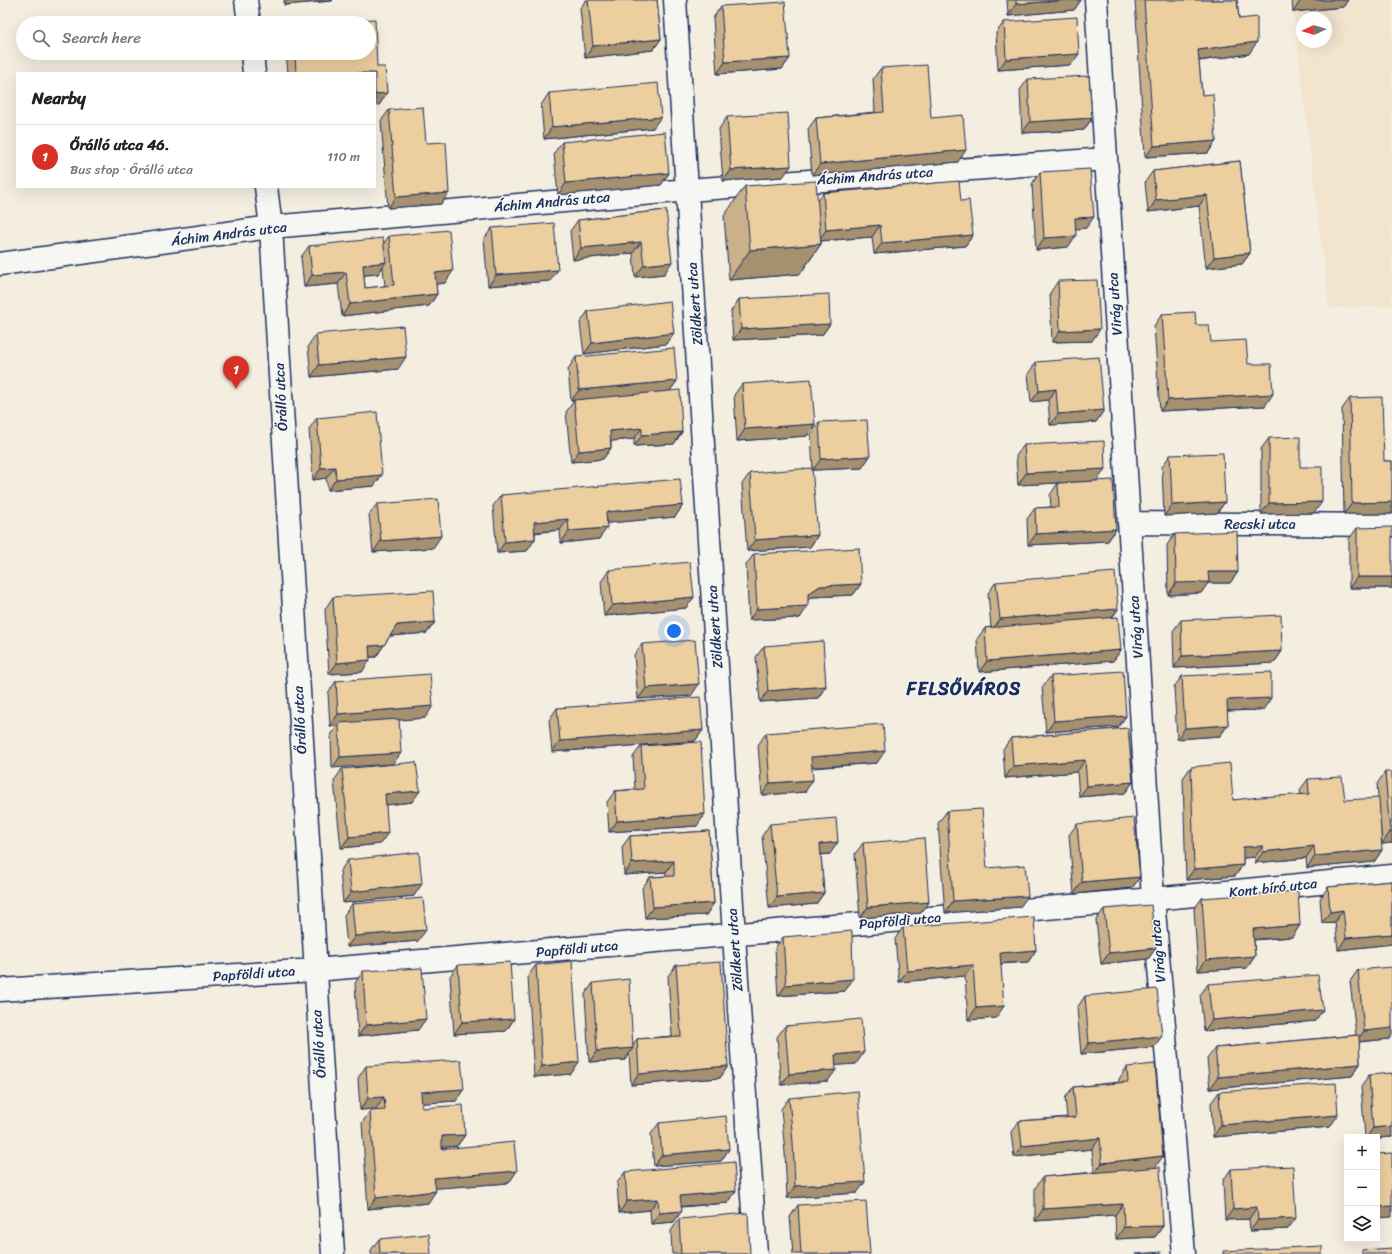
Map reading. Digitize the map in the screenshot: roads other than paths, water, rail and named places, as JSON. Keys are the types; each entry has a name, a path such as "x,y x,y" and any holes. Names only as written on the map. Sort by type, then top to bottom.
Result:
{"street":[{"path":"246,0 248,16"},
{"name":"Zöldkert utca","path":"675,0 734,936 756,1254"},
{"name":"Virág utca","path":"1096,0 1154,900 1184,1254"},
{"path":"253,60 254,72"},
{"name":"Áchim András utca","path":"0,264 271,227 688,190 1106,159"},
{"name":"Őrálló utca","path":"266,188 271,227 333,1254"},
{"name":"Recski utca","path":"1129,523 1392,525"},
{"name":"Kont bíró utca","path":"1154,900 1392,876"},
{"name":"Papföldi utca","path":"0,990 315,970 1154,900"}],"place":[{"name":"Őrálló utca 46.","path":"236,389"}],"district":[{"name":"FELSŐVÁROS","path":"964,689"}]}
